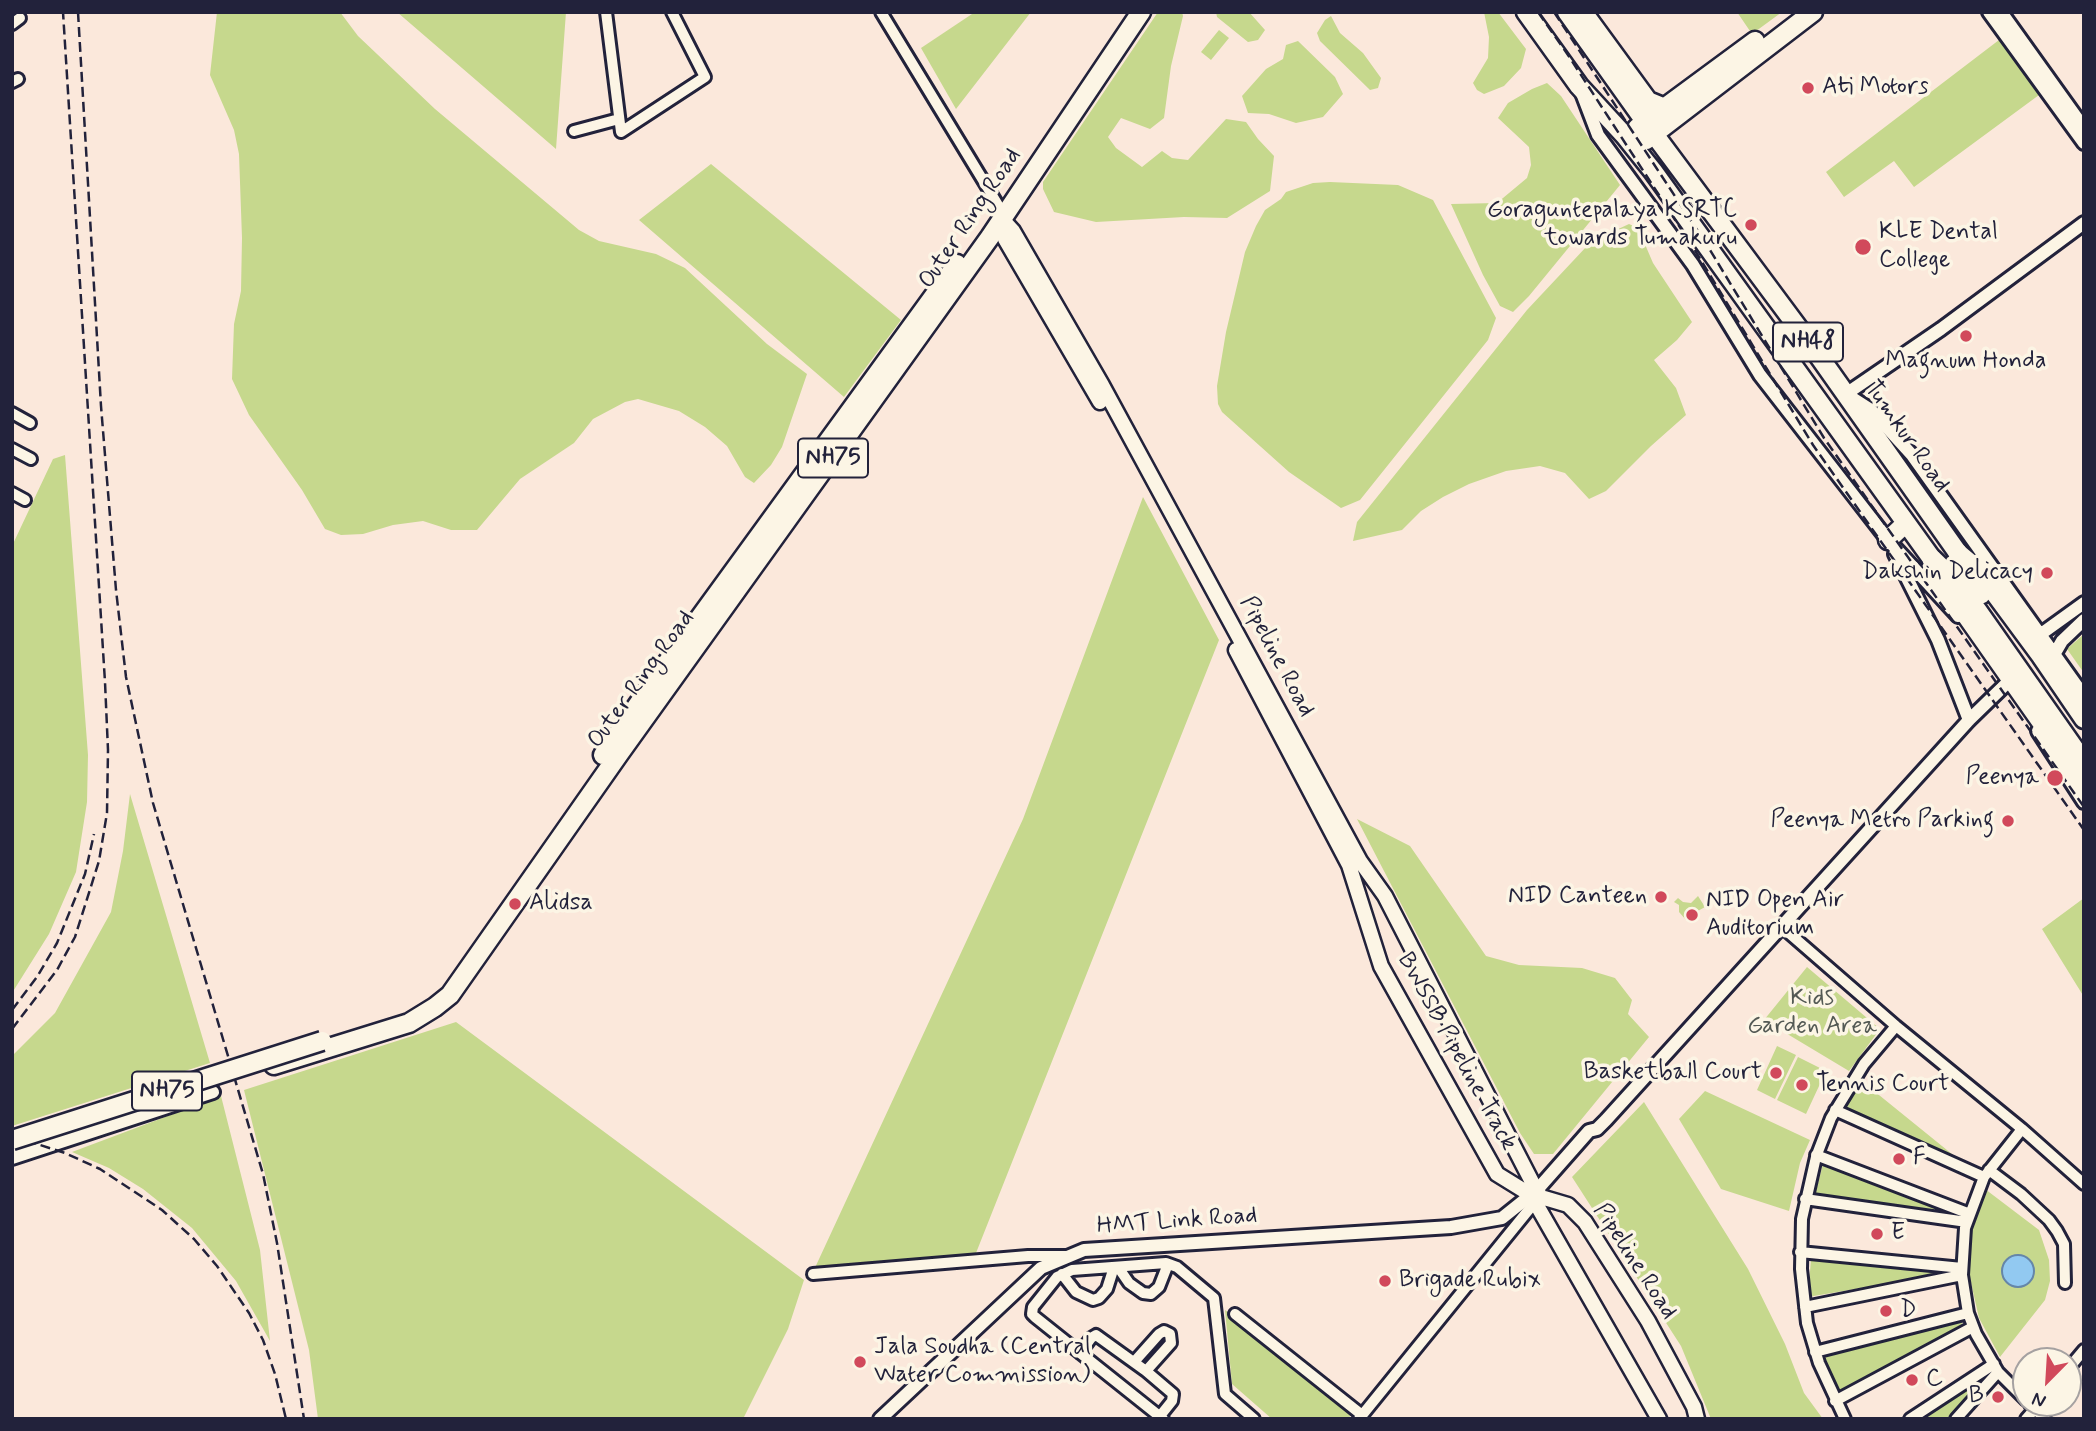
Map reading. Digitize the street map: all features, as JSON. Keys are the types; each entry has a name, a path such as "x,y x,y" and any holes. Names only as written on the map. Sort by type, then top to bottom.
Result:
{"highway":[{"name":"Outer Ring Road","path":"1000,212 1128,12"},
{"name":"Outer Ring Road","path":"12,1149 324,1045 405,1016 430,1002 450,980 667,664 1000,212 1140,12"},
{"name":"NH48","path":"1525,12 1579,86 1630,143 1692,225 1932,559 1950,591 2084,783"},
{"name":"Tumkur Road","path":"1567,12 1649,128 1844,391 1958,553 1976,568 2084,719"},
{"path":"1583,12 1648,100 1665,108"},
{"path":"1649,128 1665,108 1793,12"},
{"path":"1630,143 1813,12"},
{"path":"1594,102 1620,85"},
{"path":"1888,540 1906,523"},
{"path":"1958,553 2019,673 2084,741"},
{"path":"1932,559 1959,585 2084,763"},
{"name":"Outer Ring Road","path":"12,1140 324,1045"}],"main road":[{"name":"Pipeline Road","path":"1000,212 1004,239 1026,264 1186,537 1360,861 1385,896 1536,1196 1659,1419"},
{"name":"Pipeline Road","path":"1026,264 1177,538"},
{"name":"BWSSB Pipeline Track","path":"1177,538 1349,865 1381,966 1497,1174 1536,1196"},
{"name":"Pipeline Road","path":"1536,1196 1568,1205 1585,1222 1648,1321 1694,1407 1697,1419"}],"street":[{"path":"606,12 621,132 705,77 672,12"},
{"path":"881,12 1000,212"},
{"path":"1989,12 2084,143"},
{"path":"2001,12 2084,128"},
{"path":"1579,86 1598,135 1693,265 1760,374 1888,540 1969,628 2019,673 2084,802"},
{"path":"574,131 619,119"},
{"path":"1844,391 2084,212"},
{"path":"1844,391 1941,329 2084,223"},
{"path":"1844,391 1871,410 1912,455 2084,696"},
{"path":"12,413 30,422"},
{"path":"12,449 30,459"},
{"path":"12,493 25,500"},
{"path":"1888,540 1938,640 1969,720"},
{"path":"2041,634 2084,603"},
{"path":"2055,653 2062,641 2084,620"},
{"name":"HMT Link Road","path":"880,1419 1041,1268 1084,1250 1451,1227 1502,1218 1536,1196 1969,720 2019,673"},
{"path":"1782,927 2084,1184"},
{"path":"1845,1419 1815,1352 1805,1307 1801,1252 1805,1199 1816,1155 1835,1110 1864,1064 1896,1026"},
{"path":"12,1158 213,1092"},
{"path":"1835,1110 1987,1173 2021,1194 2049,1220 2064,1244 2065,1283"},
{"path":"2012,1384 1996,1368 1973,1327 1968,1313 1962,1271 1965,1228 1987,1173 2022,1129"},
{"path":"1816,1155 1968,1218"},
{"path":"1235,1314 1360,1417 1536,1196"},
{"path":"1805,1199 1968,1218"},
{"path":"1152,1245 1154,1265"},
{"path":"1136,1246 1137,1266"},
{"path":"1801,1252 1962,1271"},
{"path":"813,1275 1028,1256 1070,1256"},
{"path":"1116,1267 1129,1283 1143,1293 1151,1294 1159,1287 1168,1264"},
{"path":"1080,1353 1096,1335 1135,1362 1173,1394 1172,1401 1161,1418 1080,1353 1032,1314 1033,1307 1062,1274 1072,1270 1168,1264 1177,1267 1214,1298 1223,1388 1225,1394 1254,1419"},
{"path":"1062,1274 1076,1292 1093,1300 1107,1289 1116,1267"},
{"path":"1805,1307 1962,1271"},
{"path":"1815,1352 1968,1313"},
{"path":"1835,1401 1973,1327"},
{"path":"1135,1362 1159,1334 1164,1331 1170,1334 1171,1343 1146,1371"},
{"path":"1910,1419 1996,1368"},
{"path":"1956,1419 1996,1368"},
{"path":"1233,1419 1241,1409"}],"green space":[{"path":"217,12 340,12 358,36 435,109 579,230 599,241 656,254 685,268 767,344 807,374 782,447 771,465 754,483 745,477 727,446 705,427 679,411 638,399 625,402 593,419 574,443 520,479 477,530 451,530 423,521 393,525 363,534 341,535 325,529 302,490 249,415 232,379 234,324 241,291 239,154 234,130 210,75"},
{"path":"397,12 566,12 556,149"},
{"path":"975,12 1031,12 956,109 921,48"},
{"path":"1158,12 1182,12 1183,16 1171,66 1164,118 1150,129 1121,118 1108,137 1116,148 1142,167 1162,151 1172,158 1188,160 1226,119 1246,122 1274,156 1270,191 1227,218 1184,217 1096,222 1054,212 1043,189 1043,182"},
{"path":"1216,12 1249,12 1265,30 1258,40 1248,42 1217,17"},
{"path":"1484,12 1498,12 1526,49 1521,68 1504,86 1484,94 1477,90 1473,83 1488,58 1489,37"},
{"path":"1737,12 1782,12 1752,34"},
{"path":"1331,16 1340,33 1363,53 1381,78 1378,88 1370,90 1320,41 1317,33"},
{"path":"1219,30 1229,38 1211,60 1201,52"},
{"path":"1999,40 2039,95 1914,187 1894,161 1844,197 1826,172"},
{"path":"1298,41 1335,77 1343,94 1323,117 1296,123 1269,114 1248,113 1242,96 1266,69 1283,59 1286,45"},
{"path":"1547,83 1561,96 1620,185 1513,312 1500,306 1451,204 1497,203 1527,178 1531,165 1529,147 1498,118 1508,103"},
{"path":"711,164 901,320 844,397 639,220"},
{"path":"1313,183 1398,185 1433,200 1496,318 1488,340 1360,500 1341,508 1289,472 1222,412 1218,404 1217,386 1226,332 1245,252 1256,226 1265,210 1286,192"},
{"path":"1629,224 1638,228 1653,263 1692,322 1677,340 1654,360 1676,388 1686,415 1606,491 1589,499 1565,473 1540,466 1506,471 1443,497 1421,511 1402,530 1353,541 1357,522 1527,310 1602,230 1614,231"},
{"path":"65,455 88,755 87,802 76,872 49,934 12,993 12,546 53,459"},
{"path":"1143,497 1219,640 976,1253 813,1272 1023,819"},
{"path":"2084,634 2084,673 2067,649"},
{"path":"130,794 210,1063 12,1126 12,1056 55,1013 111,912 123,851"},
{"path":"1357,819 1410,846 1486,956 1519,965 1582,968 1615,978 1632,1000 1628,1014 1649,1037 1553,1154 1534,1154 1520,1133"},
{"path":"1698,896 1705,907 1696,912 1695,919 1686,920 1679,912 1679,905 1674,902 1678,898 1691,903"},
{"path":"2084,898 2084,997 2042,929"},
{"name":"Kids Garden Area","path":"1807,967 1880,1029 1849,1071 1764,1020"},
{"path":"456,1022 804,1280 788,1329 743,1419 318,1419 309,1350 244,1090"},
{"name":"Basketball Court","path":"1777,1046 1796,1055 1775,1099 1757,1090"},
{"name":"Tennis Court","path":"1798,1057 1826,1071 1806,1114 1777,1100"},
{"path":"1858,1078 1963,1163 1842,1108"},
{"path":"1705,1091 1810,1140 1800,1163 1789,1211 1721,1189 1679,1119"},
{"path":"221,1096 260,1250 270,1341 236,1281 192,1228 143,1189 109,1168 72,1152"},
{"path":"1644,1102 1748,1269 1785,1344 1804,1393 1823,1419 1711,1419 1681,1346 1572,1177"},
{"path":"1824,1160 1947,1212 1815,1195"},
{"path":"1985,1189 2039,1230 2049,1260 2050,1281 2045,1300 2000,1357 1979,1318 1969,1274 1971,1231"},
{"path":"1811,1259 1956,1272 1808,1297"},
{"path":"1225,1310 1353,1412 1348,1419 1272,1419 1232,1384"},
{"path":"1960,1318 1964,1328 1836,1397 1819,1356"},
{"path":"1986,1376 1949,1419 1923,1419"}],"water":[{"path":"2018,1255 2029,1260 2034,1271 2029,1282 2018,1287 2007,1282 2002,1271 2007,1260"}],"railway":[{"path":"12,1029 57,970 75,937 99,861 107,813 105,682 63,12"},
{"path":"78,12 101,406 126,677 153,803 263,1174 277,1243 304,1419"},
{"path":"1538,12 1696,252 1813,445 2084,830"},
{"path":"1554,12 1707,245 1824,438 2084,807"},
{"path":"12,1010 37,977 57,943 85,874 94,834"},
{"path":"12,1136 65,1153 100,1169 162,1210 194,1239 217,1266 249,1313 263,1340 286,1419"}],"place":[{"name":"Ati Motors","path":"1808,88"},
{"name":"Goraguntepalaya KSRTC towards Tumakuru","path":"1751,225"},
{"name":"KLE Dental College","path":"1863,247"},
{"name":"Magnum Honda","path":"1966,336"},
{"name":"Dakshin Delicacy","path":"2047,573"},
{"name":"Peenya","path":"2055,778"},
{"name":"Peenya Metro Parking","path":"2008,821"},
{"name":"NID Canteen","path":"1661,897"},
{"name":"Alidsa","path":"515,904"},
{"name":"NID Open Air Auditorium","path":"1692,915"},
{"name":"Basketball Court","path":"1776,1073"},
{"name":"Tennis Court","path":"1802,1085"},
{"name":"F","path":"1899,1159"},
{"name":"E","path":"1877,1234"},
{"name":"Brigade Rubix","path":"1385,1281"},
{"name":"D","path":"1886,1311"},
{"name":"Jala Soudha (Central Water Commission)","path":"860,1362"},
{"name":"C","path":"1912,1380"},
{"name":"B","path":"1998,1397"}]}
